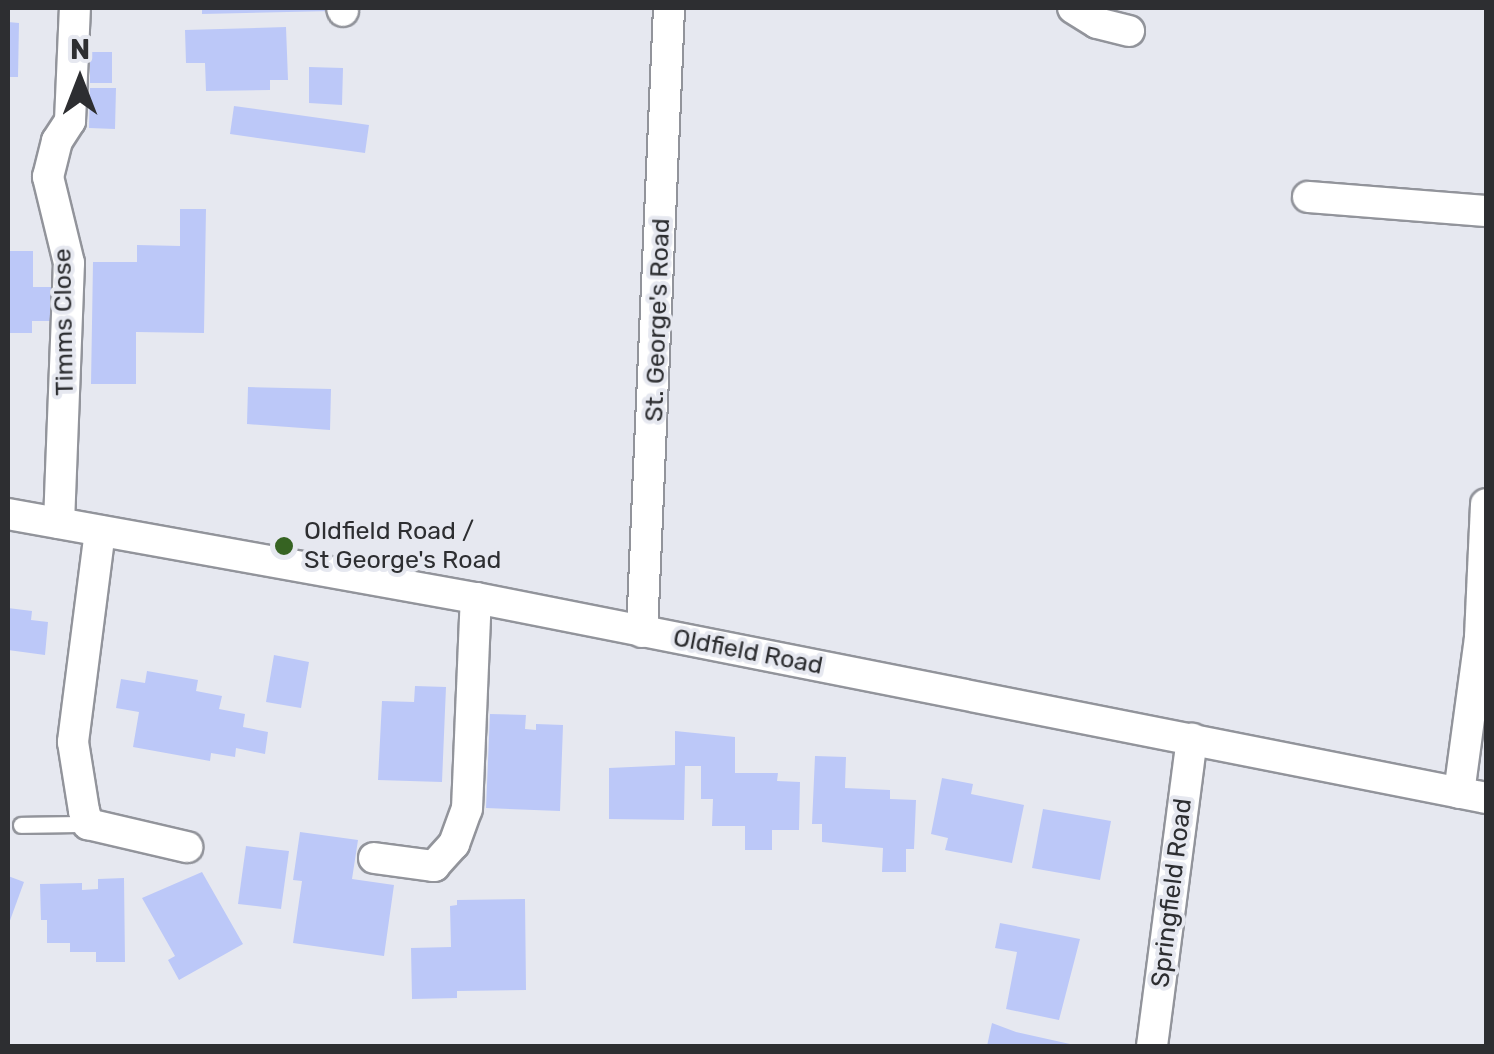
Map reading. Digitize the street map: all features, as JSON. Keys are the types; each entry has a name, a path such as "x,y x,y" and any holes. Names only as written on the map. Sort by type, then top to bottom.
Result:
{"street":[{"name":"Timms Close","path":"58,523 69,263 48,177 57,141 70,121 75,8"},
{"name":"St. George's Road","path":"642,632 669,8"},
{"path":"1073,8 1097,24 1129,30"},
{"path":"1308,196 1486,211"},
{"path":"1473,796 1486,504"},
{"name":"Oldfield Road","path":"8,514 476,598 1473,796"},
{"path":"100,530 72,742 88,824 187,847"},
{"path":"374,858 434,866 454,844 466,809 476,598"},
{"name":"Springfield Road","path":"1152,1046 1192,739"}],"lane":[{"path":"21,825 88,824"}],"building":[{"path":"202,8 333,8 333,11 202,14"},
{"path":"8,22 19,23 18,77 8,77"},
{"path":"286,27 288,80 270,80 270,90 206,91 205,63 186,63 185,30"},
{"path":"90,52 112,52 112,83 90,83"},
{"path":"309,67 343,68 342,105 309,103"},
{"path":"90,88 116,88 115,129 89,128"},
{"path":"234,106 369,125 365,153 230,134"},
{"path":"180,209 206,209 204,333 136,332 136,384 91,384 93,262 137,262 137,245 180,246"},
{"path":"8,251 33,251 33,287 54,287 54,321 32,321 32,333 8,333"},
{"path":"248,387 331,389 330,430 247,424"},
{"path":"8,608 32,611 31,620 48,622 45,655 8,650"},
{"path":"274,655 309,662 301,708 266,702"},
{"path":"147,671 198,680 196,691 222,696 219,709 245,714 243,727 268,732 265,754 236,748 235,757 211,753 210,761 133,747 139,712 116,708 121,679 145,683"},
{"path":"415,686 446,687 442,782 378,780 382,701 414,702"},
{"path":"490,714 526,715 525,729 536,730 536,724 563,725 560,811 486,808"},
{"path":"675,731 735,737 735,773 778,773 777,781 800,782 799,830 772,830 772,850 745,850 745,826 712,826 713,799 701,799 701,766 685,766 684,820 609,819 609,768 675,765"},
{"path":"815,756 846,757 845,788 890,790 890,799 916,800 914,849 906,849 906,872 882,872 883,848 822,842 822,824 812,824"},
{"path":"942,778 973,784 971,794 1024,805 1012,863 945,850 948,838 931,834"},
{"path":"1043,809 1111,821 1100,880 1032,868"},
{"path":"300,832 358,840 352,879 394,885 384,956 293,943 302,881 293,880"},
{"path":"246,846 289,851 281,909 238,904"},
{"path":"202,872 243,944 179,980 168,960 175,956 142,898"},
{"path":"8,876 24,882 8,926"},
{"path":"124,878 125,962 96,962 96,952 70,952 70,943 47,943 47,920 41,920 40,884 82,883 82,890 98,889 98,879"},
{"path":"525,899 526,990 457,991 457,998 412,999 411,948 451,947 450,906 457,905 457,900"},
{"path":"1000,923 1080,939 1059,1020 1006,1009 1017,952 995,948"},
{"path":"992,1023 1016,1032 1079,1046 987,1046"}],"place":[{"name":"Oldfield Road / St George's Road","path":"284,546"}]}
